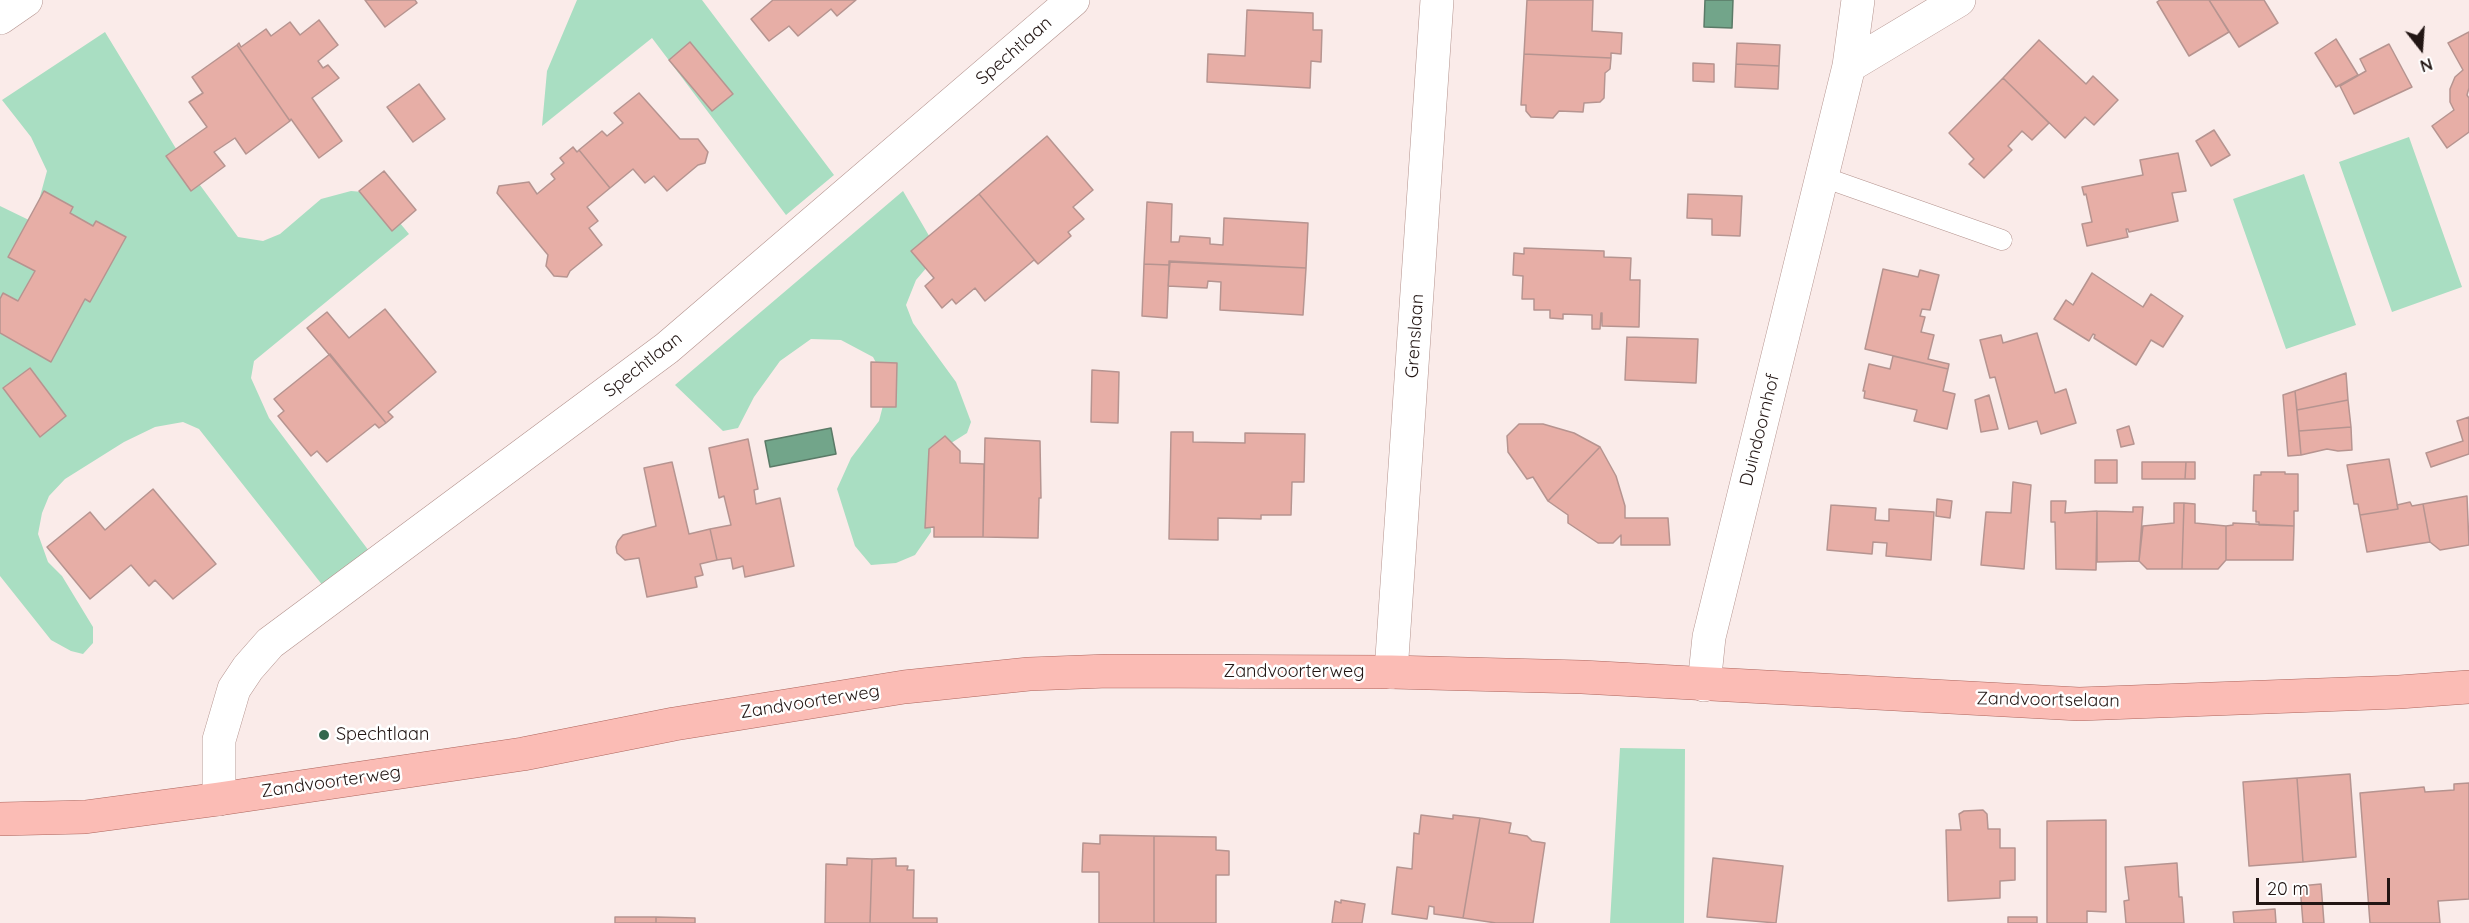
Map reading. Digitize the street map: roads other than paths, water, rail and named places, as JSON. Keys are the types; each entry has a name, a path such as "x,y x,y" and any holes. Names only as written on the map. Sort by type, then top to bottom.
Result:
{"main road":[{"name":"Zandvoorterweg","path":"0,819 85,817 219,799 523,754 674,724 904,687 1029,674 1108,671 1391,672 1582,677 1628,681"},
{"name":"Zandvoortselaan","path":"1628,681 2079,704 2399,692 2469,687"}],"street":[{"path":"0,18 26,0"},
{"name":"Spechtlaan","path":"219,799 219,740 234,689 248,668 270,643 667,348 1073,0"},
{"name":"Grenslaan","path":"1391,672 1437,0"},
{"name":"Duindoornhof","path":"1704,686 1709,637 1849,66 1858,0"},
{"path":"1849,66 1959,0"}],"lane":[{"path":"1823,177 2002,240"}],"place":[{"name":"Spechtlaan","path":"324,735"}]}
